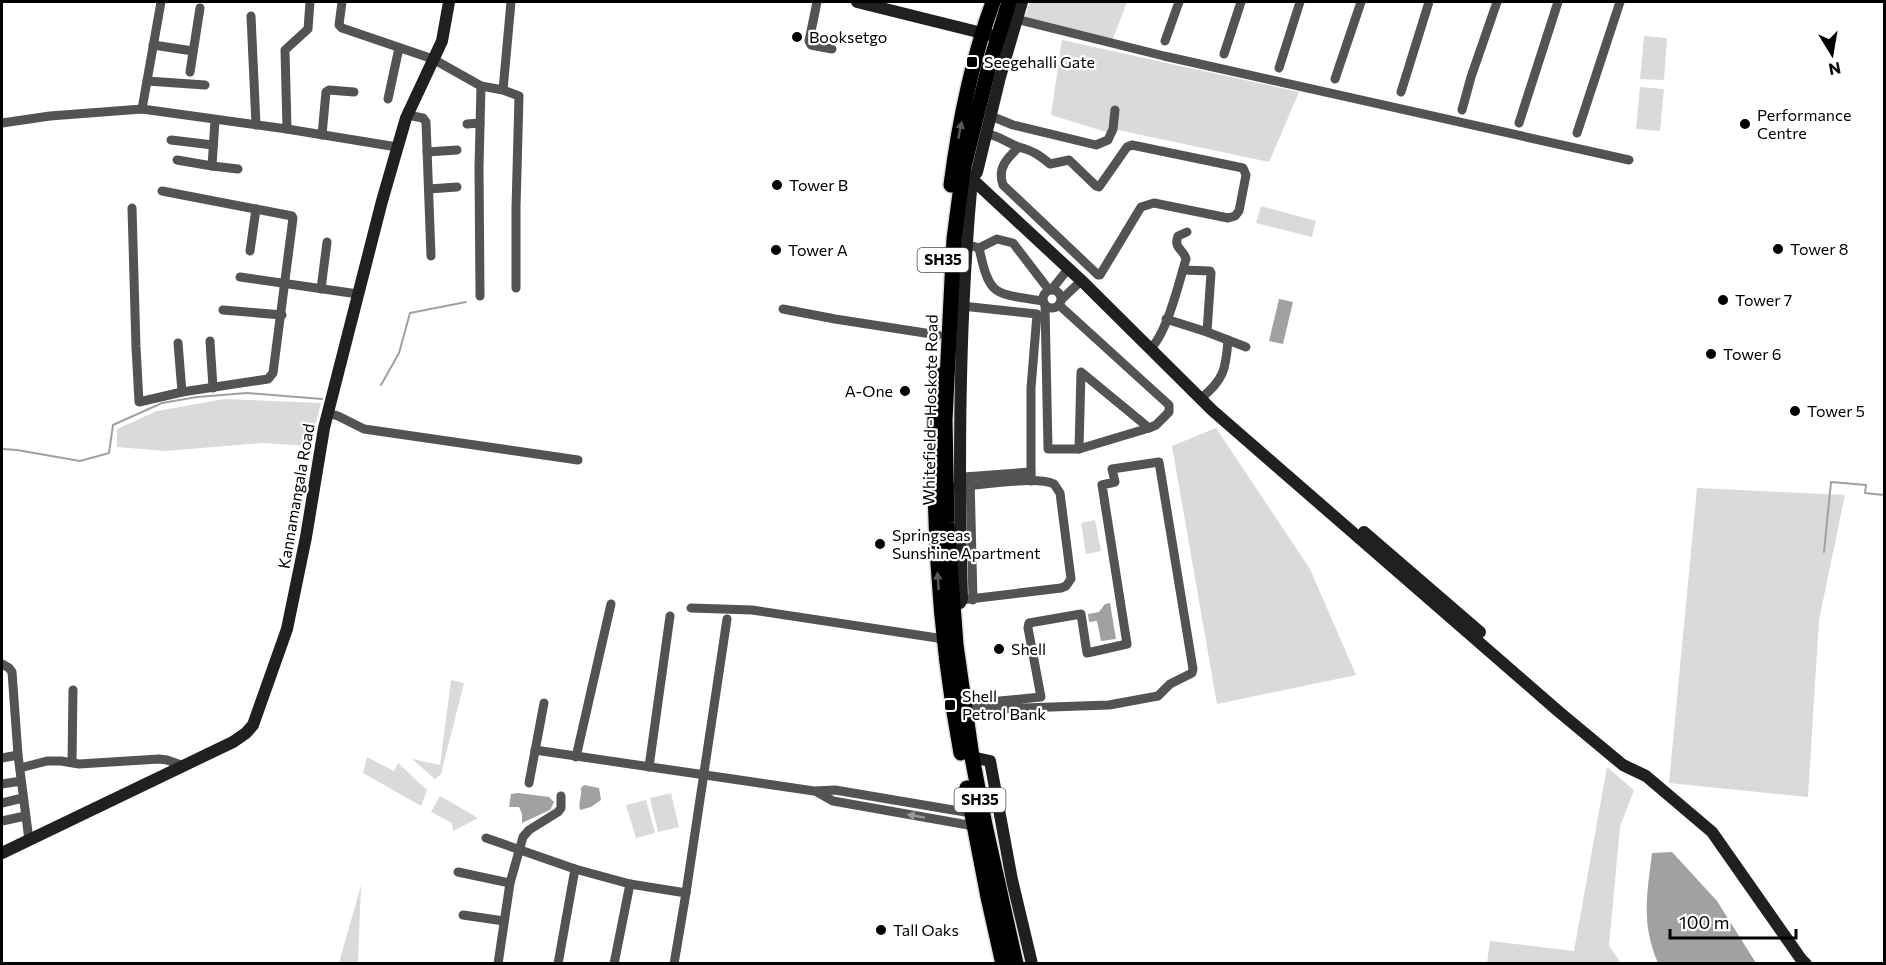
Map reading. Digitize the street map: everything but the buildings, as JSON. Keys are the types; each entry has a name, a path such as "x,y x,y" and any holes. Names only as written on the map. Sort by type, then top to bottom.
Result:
{"main road":[{"name":"Whitefield - Hoskote Road","path":"993,2 982,34 964,110 964,168 954,239 945,420 958,482 964,706 1003,936 1003,963"},
{"name":"Whitefield - Hoskote Road","path":"1009,2 945,237 934,403 935,523 944,639 972,819 1003,936 1016,963"}],"street":[{"path":"142,109 161,2"},
{"path":"287,129 285,50 308,29 310,2"},
{"path":"342,2 338,20 342,28 433,59 481,86 519,96 516,288"},
{"name":"Kannamangala Road","path":"2,853 233,742 253,725 287,629 328,413 397,147 407,115 442,41 449,2"},
{"path":"503,90 511,2"},
{"path":"817,2 809,41 811,45 832,49"},
{"path":"857,2 998,37"},
{"path":"958,482 1031,477 1050,482 1057,487 1060,493 1071,579 1069,583 1061,588 962,602 958,482 962,306 966,244 964,168 986,134 1022,2"},
{"path":"1166,41 1179,2"},
{"path":"1224,54 1241,2"},
{"path":"1279,68 1300,2"},
{"path":"1335,79 1361,2"},
{"path":"1401,92 1429,2"},
{"path":"1462,110 1497,2"},
{"path":"1519,123 1558,2"},
{"path":"1577,133 1620,2"},
{"path":"190,72 200,8"},
{"path":"250,16 256,125"},
{"path":"1016,19 1176,59 1629,160"},
{"path":"153,45 194,51"},
{"path":"388,99 399,48"},
{"path":"147,81 205,85"},
{"path":"480,296 478,167 481,86"},
{"path":"322,135 326,92 328,90 354,92"},
{"path":"2,123 50,116 142,109 397,147"},
{"path":"990,116 1013,125 1096,145 1108,140 1113,129 1115,110"},
{"path":"407,115 425,120 431,256"},
{"path":"212,166 215,120"},
{"path":"467,124 480,123"},
{"path":"979,248 984,272 991,286 1004,295 1044,303 1053,308 1091,279 1100,275 1141,207 1154,203 1228,218 1235,216 1239,211 1246,176 1243,168 1129,145 1099,187 1069,160 1050,164 1035,151 1019,147 996,135 986,134"},
{"path":"171,140 213,145"},
{"path":"1019,147 1002,165 1000,174 1003,185 1152,347 1202,397 1421,580 1626,761 1630,767 1646,776 1712,832 1806,963"},
{"path":"427,152 457,150"},
{"path":"177,160 238,169"},
{"path":"964,168 1068,269 1091,279"},
{"path":"964,168 1091,279"},
{"path":"429,189 457,187"},
{"path":"132,208 138,400 142,403 182,392 272,377 286,284 292,216 162,191"},
{"path":"250,251 256,209"},
{"path":"1152,347 1166,320 1186,257 1178,248 1176,240 1178,236 1187,232"},
{"path":"966,244 979,248 997,239 1012,243 1051,290 1058,291 1060,302 1169,405 1169,412 1156,425 1149,428 1079,449 1048,449 1044,294 1051,290 1068,269"},
{"path":"321,289 327,242"},
{"path":"1183,270 1210,271 1211,273 1207,332"},
{"path":"240,277 358,294"},
{"path":"962,306 1034,313 1037,316 1031,388 1031,477"},
{"path":"783,309 938,335"},
{"path":"223,310 282,315"},
{"path":"1166,320 1246,347"},
{"path":"1202,397 1221,379 1226,363 1228,340"},
{"path":"210,341 213,388"},
{"path":"178,343 182,392"},
{"path":"1079,449 1081,372 1149,428"},
{"path":"328,413 364,429 578,460"},
{"path":"1159,462 1192,673 1170,684 1158,696 1109,705 964,706 1041,697 1028,628 1029,622 1081,614 1087,653 1127,644 1102,485 1115,482 1112,469 1159,462"},
{"path":"576,757 611,604"},
{"path":"691,608 752,610 944,639"},
{"path":"649,766 670,616"},
{"path":"674,963 705,774 727,619"},
{"path":"2,664 12,672 18,755 29,840"},
{"path":"72,762 73,690"},
{"path":"529,783 544,703"},
{"path":"535,750 814,791 832,801 972,819"},
{"path":"2,758 18,755"},
{"path":"972,757 990,761 1012,880 1032,963"},
{"path":"20,768 47,761 72,762 79,765 159,759 184,766"},
{"path":"2,784 21,781"},
{"path":"498,963 510,883 518,849 529,830 558,812 561,808 561,796"},
{"path":"2,803 23,798"},
{"path":"2,821 26,816"},
{"path":"486,837 575,869 630,884 686,893"},
{"path":"558,963 575,869"},
{"path":"458,872 510,883"},
{"path":"615,963 630,884"},
{"path":"463,915 504,921"}],"shaded area":[{"path":"1030,2 1127,2 1112,41 1024,19"},
{"path":"1644,36 1667,38 1664,80 1640,79"},
{"path":"1062,40 1299,92 1269,162 1118,130 1116,135 1051,115"},
{"path":"1640,87 1664,89 1660,131 1636,129"},
{"path":"1261,206 1316,221 1312,237 1256,223"},
{"path":"1279,299 1293,302 1283,344 1269,341"},
{"path":"225,399 321,403 310,446 263,443 165,451 117,447 117,429 157,411"},
{"path":"1216,428 1310,569 1356,675 1217,704 1172,446"},
{"path":"1697,488 1845,495 1819,620 1808,797 1669,783"},
{"path":"1095,520 1101,551 1086,554 1081,523"},
{"path":"1110,603 1116,639 1101,641 1097,621 1089,622 1088,614 1099,612 1105,604"},
{"path":"451,680 464,683 441,774 435,779 412,759 440,765"},
{"path":"367,757 394,771 398,763 427,790 421,806 363,773"},
{"path":"1607,767 1634,790 1620,827 1609,946 1621,963 1487,963 1490,941 1574,951"},
{"path":"584,785 599,788 601,800 591,807 580,810 581,788"},
{"path":"671,793 679,827 658,832 650,798"},
{"path":"511,794 549,797 554,802 550,810 522,823 519,807 509,807"},
{"path":"440,796 478,818 453,831 452,823 431,812"},
{"path":"646,800 655,833 636,838 626,805"},
{"path":"1672,852 1717,901 1756,963 1658,963 1647,922 1647,896 1652,853"},
{"path":"361,885 358,963 339,963"}],"waterway":[{"path":"381,385 399,353 410,313 466,302"},
{"path":"2,449 80,461 109,453 113,425 162,403 197,397 247,393 322,399"},
{"path":"1824,552 1831,482 1866,485 1865,493 1884,495"}],"place":[{"name":"Booksetgo","path":"797,37"},
{"name":"Seegehalli Gate","path":"972,62"},
{"name":"Performance Centre","path":"1745,124"},
{"name":"Tower B","path":"777,185"},
{"name":"Tower 8","path":"1778,249"},
{"name":"Tower A","path":"776,250"},
{"name":"Tower 7","path":"1723,300"},
{"name":"Tower 6","path":"1711,354"},
{"name":"A-One","path":"905,391"},
{"name":"Tower 5","path":"1795,411"},
{"name":"Springseas Sunshine Apartment","path":"880,544"},
{"name":"Shell","path":"999,649"},
{"name":"Shell Petrol Bank","path":"950,705"},
{"name":"Tall Oaks","path":"881,930"}]}
